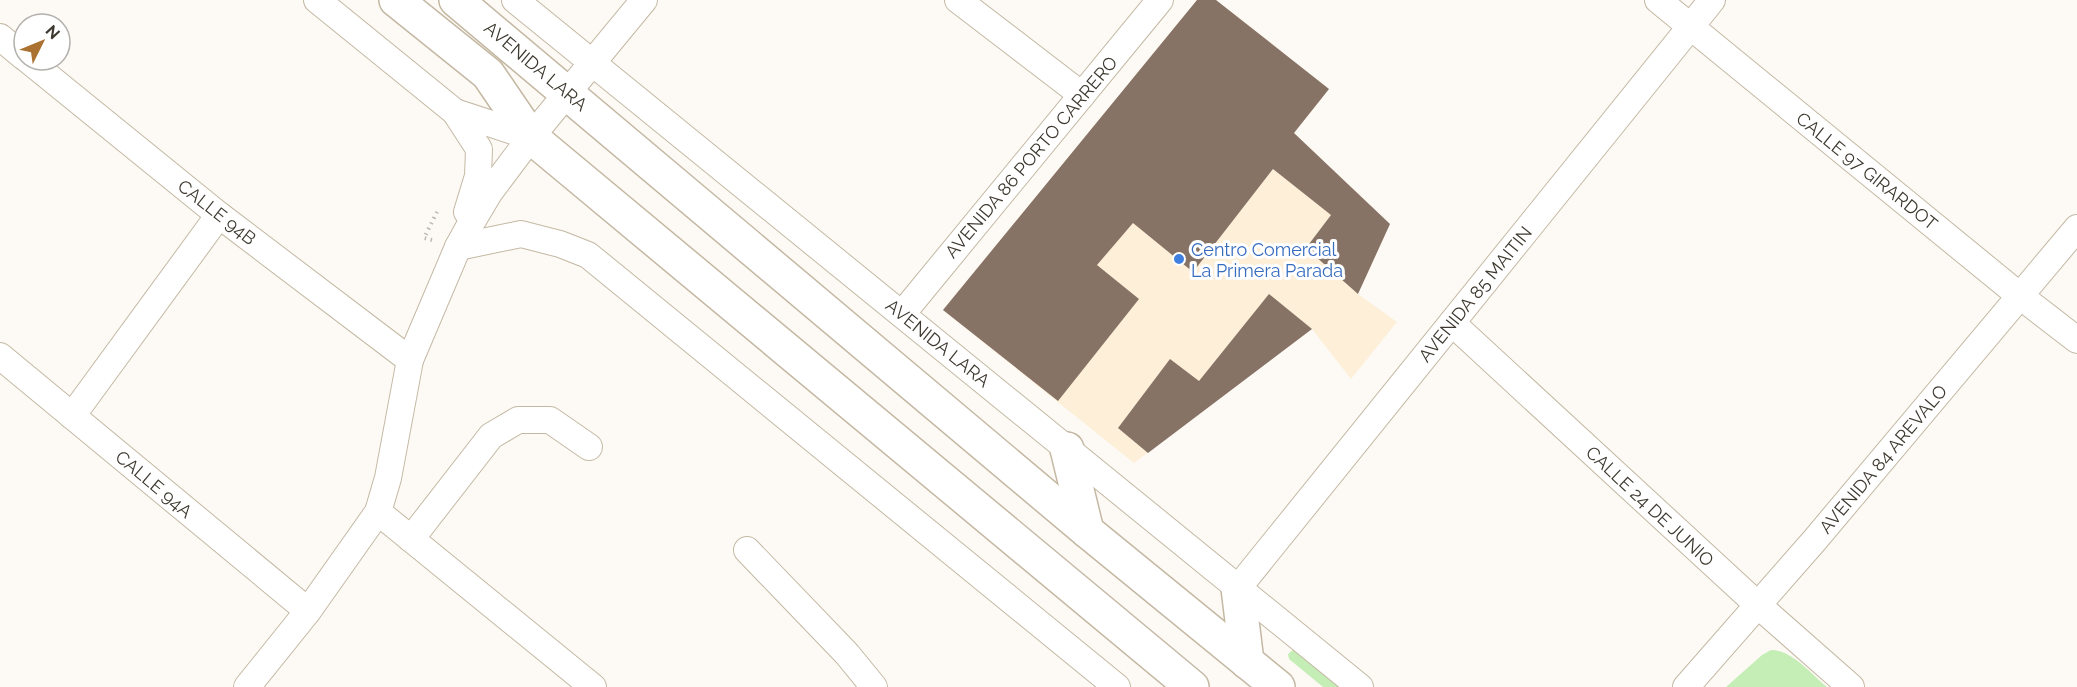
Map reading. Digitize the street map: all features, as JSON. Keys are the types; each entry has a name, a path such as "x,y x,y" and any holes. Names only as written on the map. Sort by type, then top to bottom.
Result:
{"street":[{"name":"AVENIDA LARA","path":"317,0 455,112 531,136"},
{"name":"AVENIDA LARA","path":"396,0 488,74 531,136 1192,687"},
{"name":"AVENIDA LARA","path":"456,0 1088,531 1278,687"},
{"name":"AVENIDA LARA","path":"515,0 1360,687"},
{"path":"247,687 308,611 378,512 388,478 410,360 458,247 489,193 531,136 645,0"},
{"path":"958,0 1082,95"},
{"name":"AVENIDA 86 PORTO CARRERO","path":"902,314 1160,0"},
{"name":"CALLE 97 GIRARDOT","path":"1658,0 2077,340"},
{"name":"AVENIDA 85 MAITIN","path":"1238,588 1712,0"},
{"path":"0,37 12,47"},
{"name":"CALLE 94B","path":"43,72 219,215 410,360"},
{"path":"455,112 479,149 478,176 458,247"},
{"path":"72,416 219,215"},
{"name":"AVENIDA 84 AREVALO","path":"1686,687 1759,606 2077,228"},
{"path":"458,247 521,234 560,244 588,255 1117,687"},
{"name":"CALLE 24 DE JUNIO","path":"1452,322 1759,606 1851,687"},
{"name":"CALLE 94A","path":"0,356 308,611"},
{"path":"411,539 491,436 518,420 550,420 589,447"},
{"path":"1067,449 1088,531"},
{"path":"378,512 593,687"},
{"path":"747,549 847,654 874,687"},
{"path":"1238,588 1247,662"}],"shaded area":[{"name":"Centro Comercial La Primera Parada","path":"1197,0 1216,0 1329,89 1294,133 1390,224 1358,294 1397,322 1351,379 1312,329 1134,463 943,310"}],"green space":[{"path":"1294,649 1341,687 1323,687 1289,659 1288,654"},
{"path":"1771,650 1794,658 1827,687 1726,687 1762,655"}],"building":[{"name":"Centro Comercial La Primera Parada","path":"1197,0 1216,0 1329,89 1294,133 1390,224 1358,294 1306,248 1331,215 1273,169 1193,272 1133,223 1097,265 1139,299 1058,401 943,310"},
{"path":"1269,294 1312,329 1148,453 1118,428 1170,359 1199,381"}],"place":[{"name":"Centro Comercial La Primera Parada","path":"1179,259"}]}
